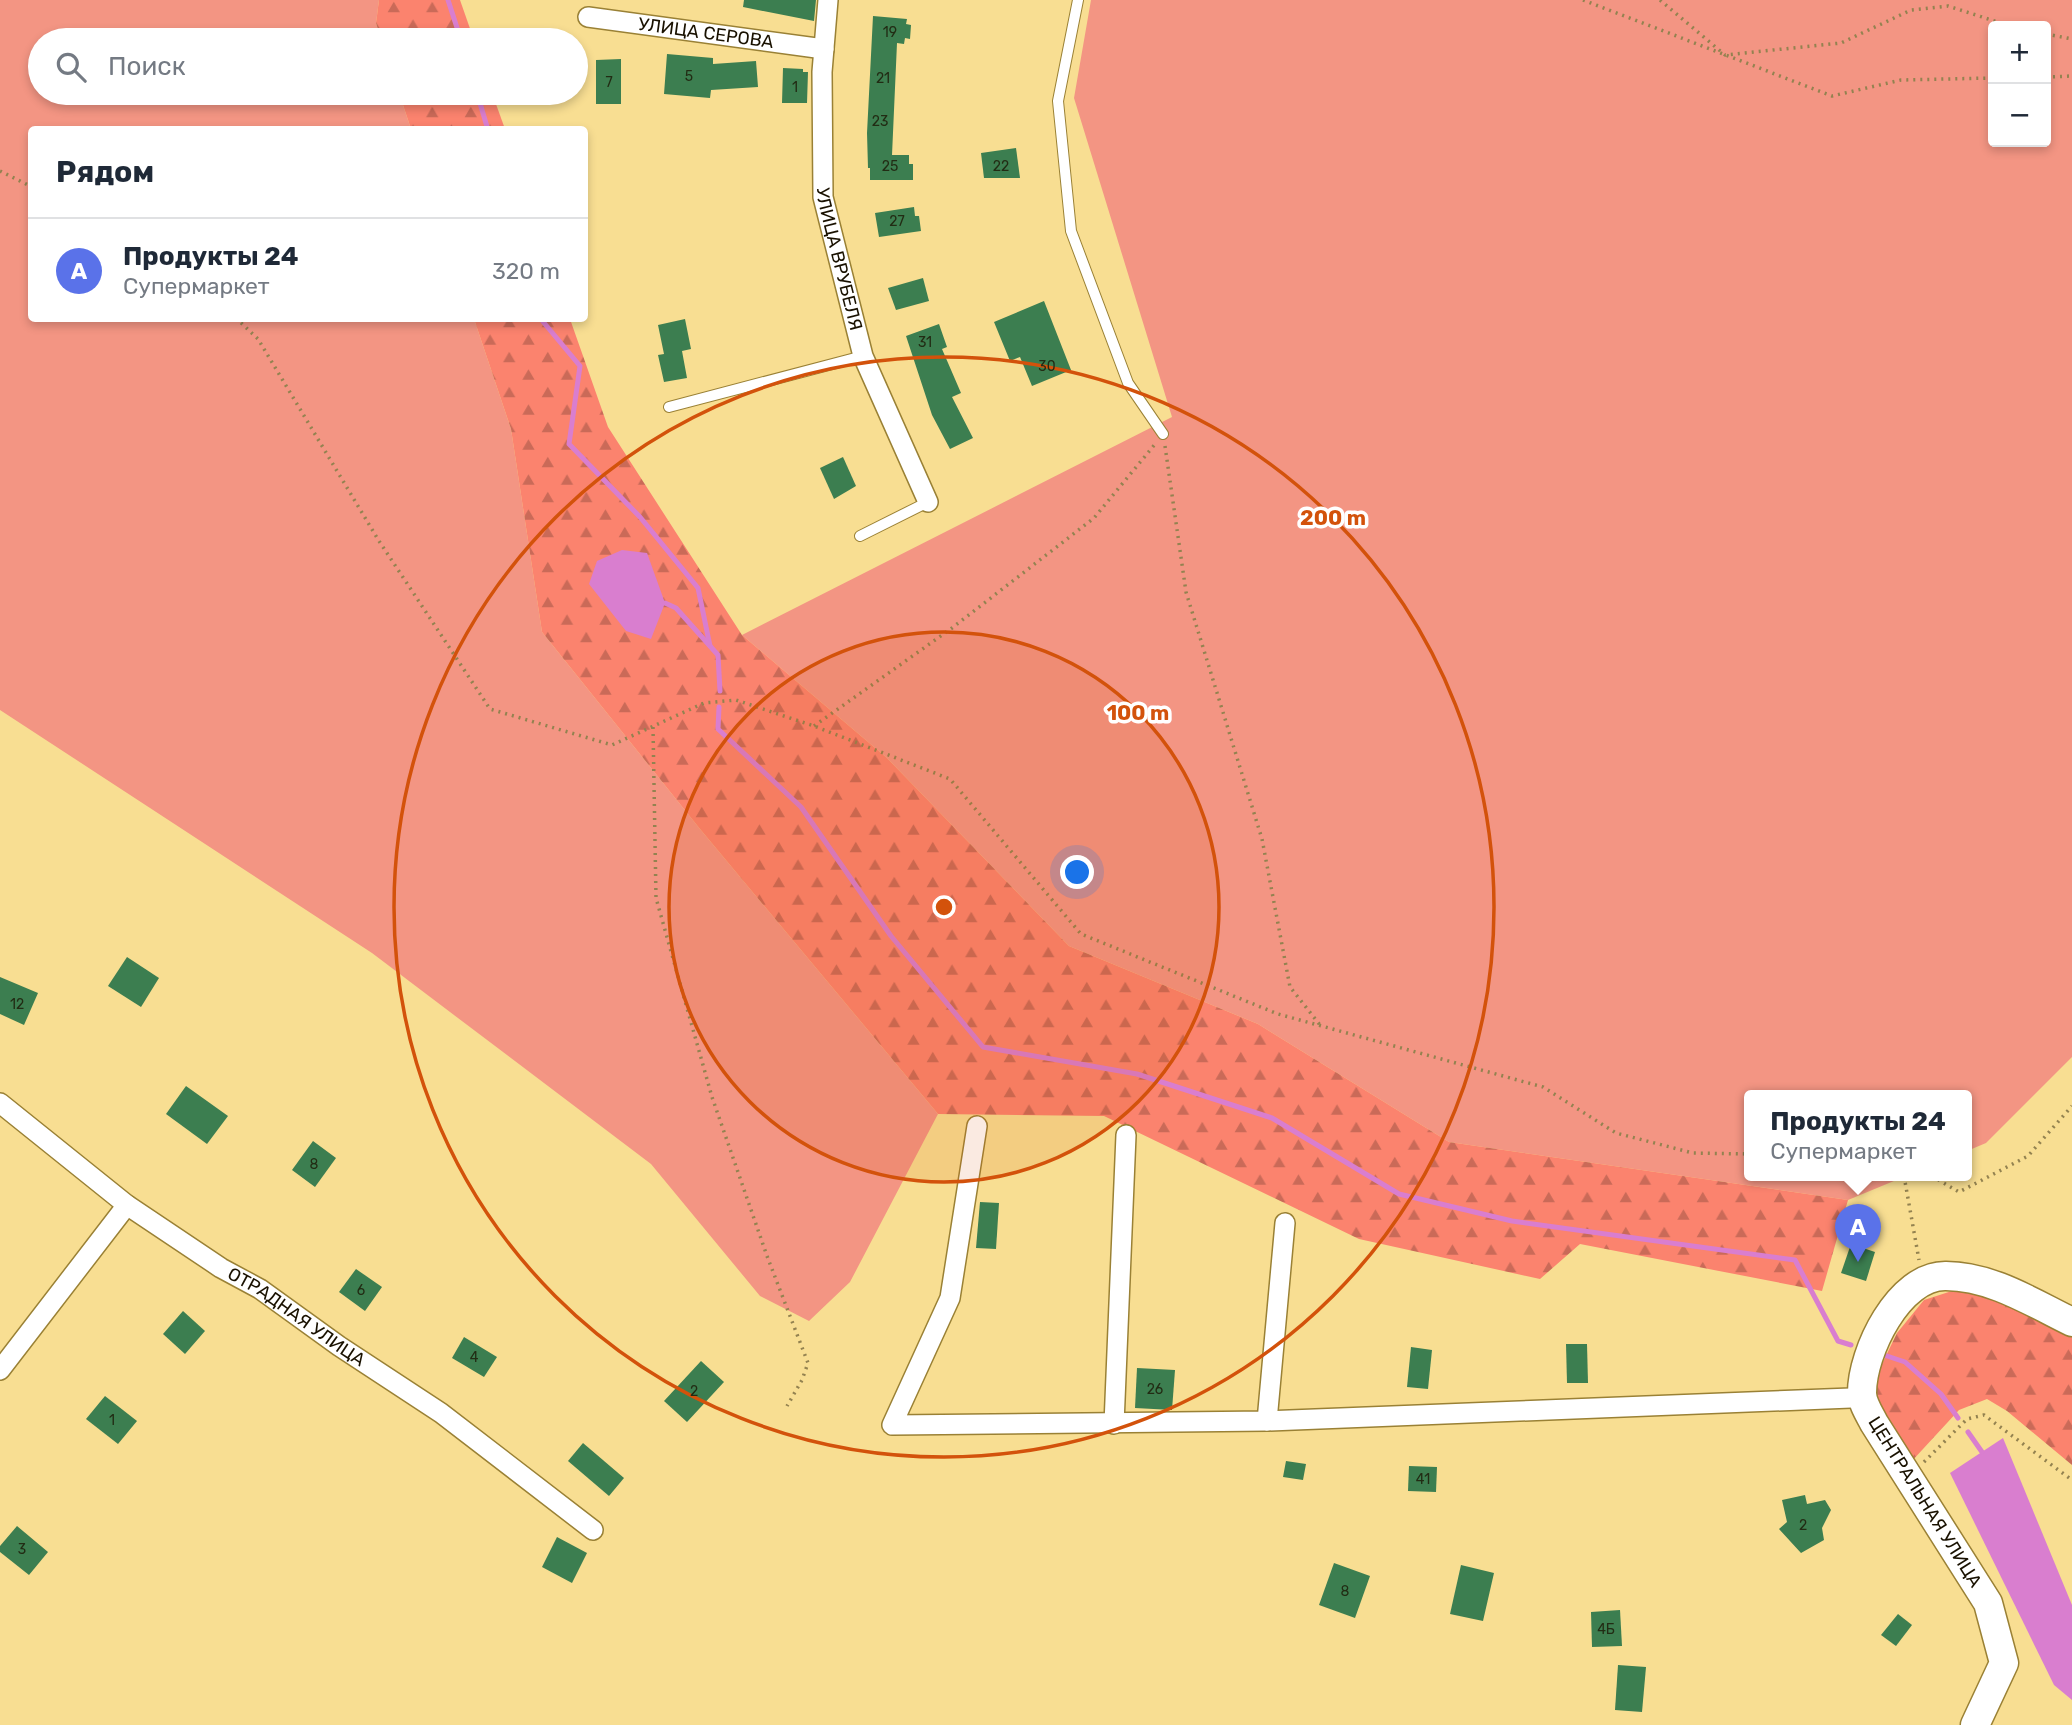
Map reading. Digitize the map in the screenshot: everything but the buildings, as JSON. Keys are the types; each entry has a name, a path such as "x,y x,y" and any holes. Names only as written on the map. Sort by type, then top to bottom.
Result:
{"street":[{"name":"УЛИЦА ВРУБЕЛЯ","path":"828,0 822,72 823,197 863,356 928,502"},
{"name":"УЛИЦА СЕРОВА","path":"587,17 824,49"},
{"name":"ОТРАДНАЯ УЛИЦА","path":"0,1103 127,1205 221,1268 260,1289 339,1346 440,1413 593,1530"},
{"path":"977,1126 950,1298 892,1425 1266,1421 1862,1396"},
{"path":"1114,1424 1126,1135"},
{"path":"0,1370 127,1205"},
{"path":"1266,1421 1285,1223"},
{"path":"1923,1281 1943,1275 1987,1282 2072,1322"},
{"name":"ЦЕНТРАЛЬНАЯ УЛИЦА","path":"1923,1281 1894,1306 1878,1332 1867,1360 1862,1396 1874,1423 1988,1603 2004,1663 1975,1725"}],"lane":[{"path":"1078,0 1058,101 1072,230 1128,383 1163,434"},
{"path":"668,407 863,356"},
{"path":"860,536 928,502"}],"path":[{"path":"1583,0 1832,96 1901,79 1988,78"},
{"path":"1660,0 1725,55 1841,43 1911,10 1948,6 1994,21"},
{"path":"2051,35 2072,39"},
{"path":"2051,77 2072,76"},
{"path":"0,171 28,185"},
{"path":"240,322 258,339 379,541 490,709 612,746 704,703 736,700 814,726 950,779 1081,934 1278,1014 1543,1087 1616,1133 1693,1153 1744,1154"},
{"path":"814,726 952,628 1094,518 1163,434"},
{"path":"1163,434 1186,592 1262,839 1290,986 1322,1026"},
{"path":"653,727 656,898 712,1097 808,1363 787,1406"},
{"path":"1940,1181 1959,1192 2028,1156 2072,1106"},
{"path":"1905,1181 1923,1281"},
{"path":"1908,1478 1967,1419 1984,1415 2072,1480"}],"shaded area":[{"path":"0,0 379,0 377,28 28,28 28,105 403,105 410,126 28,126 28,322 475,322 511,429 542,632 700,829 938,1114 850,1282 809,1321 760,1296 651,1164 372,953 0,710"},
{"path":"1091,0 2072,0 2072,1057 1986,1143 1972,1149 1972,1090 1744,1090 1744,1181 1894,1181 1848,1200 1449,1142 1258,1024 1069,946 887,758 742,635 1172,417 1074,98"},
{"path":"622,550 647,553 665,603 651,639 626,631 589,584 597,561"},
{"path":"2003,1438 2072,1605 2072,1700 2054,1685 1950,1473"}],"green space":[{"path":"379,0 460,0 470,28 377,28"},
{"path":"403,105 496,105 504,126 410,126"},
{"path":"475,322 571,322 608,427 742,635 887,758 1069,946 1258,1024 1449,1142 1848,1200 1822,1291 1580,1244 1540,1279 1359,1239 1104,1116 938,1114 700,829 542,632 511,429"},
{"path":"1955,1290 1980,1293 2072,1336 2072,1465 2007,1411 1987,1399 1959,1410 1911,1462 1874,1400 1880,1368 1897,1333 1924,1300"}],"waterway":[{"path":"448,0 457,28"},
{"path":"481,105 487,126"},
{"path":"543,322 580,366 569,444 640,517 698,588 710,646"},
{"path":"665,603 676,608 718,655 720,691"},
{"path":"719,707 718,729 801,807 891,936 983,1047 1137,1074 1272,1118 1399,1194 1512,1221 1795,1260 1838,1341 1851,1345"},
{"path":"1881,1354 1905,1362 1941,1394 1958,1418"},
{"path":"1968,1432 1982,1452"}],"place":[{"name":"Продукты 24","path":"1858,1262"}]}
